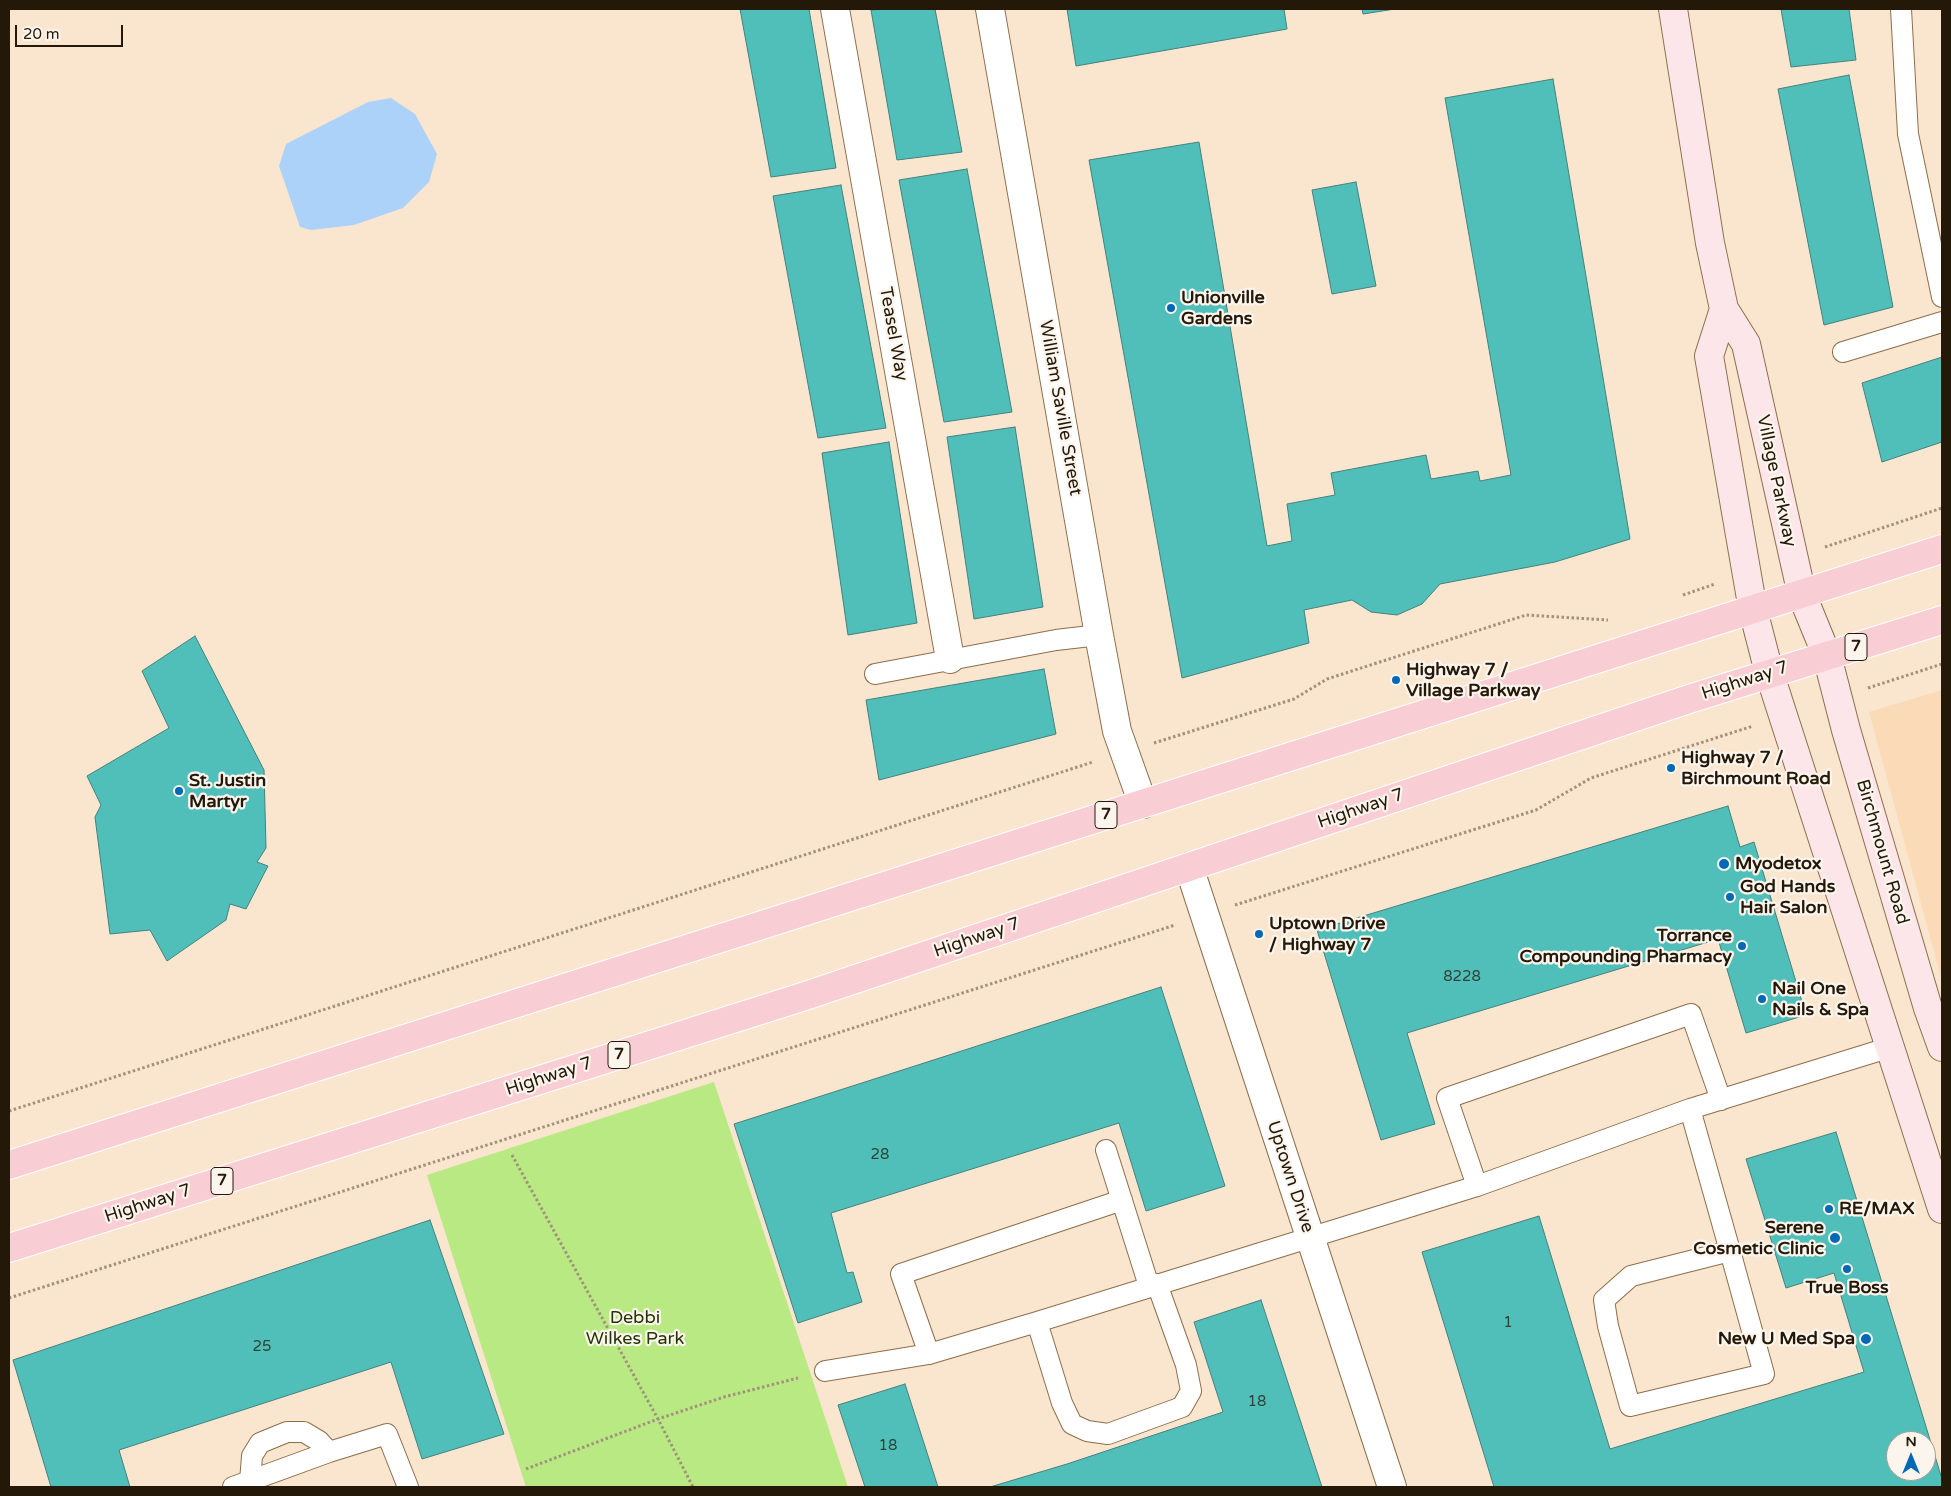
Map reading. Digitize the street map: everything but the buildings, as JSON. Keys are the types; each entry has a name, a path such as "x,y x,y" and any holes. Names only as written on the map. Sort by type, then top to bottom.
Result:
{"main road":[{"name":"Village Parkway","path":"1673,9 1710,243 1724,309 1746,344 1802,595 1827,656"},
{"name":"Village Parkway","path":"1724,309 1709,356 1753,610"},
{"name":"7","path":"9,1165 1942,549"},
{"path":"1753,610 1769,672 1942,1209"},
{"name":"Highway 7","path":"9,1248 802,997 1769,672 1942,620"},
{"name":"Birchmount Road","path":"1827,656 1846,730 1935,1006 1942,1047"}],"street":[{"name":"Teasel Way","path":"835,9 950,659"},
{"name":"William Saville Street","path":"990,9 1117,732 1143,804"},
{"name":"Uptown Drive","path":"1189,867 1392,1487"}],"lane":[{"path":"1901,9 1908,134 1942,297"},
{"path":"1843,352 1942,322"},
{"path":"875,674 950,659 1099,635"},
{"path":"1477,1186 1447,1098 1691,1014 1721,1100"},
{"path":"826,1370 929,1354 1037,1322 1477,1186 1690,1109 1891,1047"},
{"path":"1690,1109 1730,1251 1764,1374 1630,1406 1608,1326 1604,1300 1631,1276 1730,1251"},
{"path":"1037,1322 1062,1403 1072,1424 1087,1431 1108,1434 1182,1407 1191,1391 1186,1365 1153,1285 1106,1150"},
{"path":"929,1354 902,1274 1122,1200"},
{"path":"242,1484 252,1456 260,1443 287,1432 304,1432 319,1441 329,1452"},
{"path":"242,1484 329,1452 387,1434 408,1487"}],"path":[{"path":"9,1111 1294,699 1327,679 1526,615 1607,620"},
{"path":"1261,897 1536,810 1591,778 1610,772"},
{"path":"9,1298 1164,929"},
{"path":"512,1154 693,1487"},
{"path":"526,1469 724,1397 826,1370"}],"shaded area":[{"path":"1942,690 1942,981 1869,712"}],"green space":[{"name":"Debbi Wilkes Park","path":"714,1082 848,1487 526,1487 427,1175"}],"water":[{"path":"391,98 415,114 437,154 429,182 403,208 354,225 311,230 300,227 279,166 286,144 368,102"}],"place":[{"name":"Unionville Gardens","path":"1171,308"},
{"name":"Highway 7 / Village Parkway","path":"1396,680"},
{"name":"Highway 7 / Birchmount Road","path":"1671,768"},
{"name":"St. Justin Martyr","path":"179,791"},
{"name":"Myodetox","path":"1724,864"},
{"name":"God Hands Hair Salon","path":"1730,897"},
{"name":"Uptown Drive / Highway 7","path":"1259,934"},
{"name":"Torrance Compounding Pharmacy","path":"1742,946"},
{"name":"Nail One Nails & Spa","path":"1762,999"},
{"name":"RE/MAX","path":"1829,1209"},
{"name":"Serene Cosmetic Clinic","path":"1835,1238"},
{"name":"True Boss","path":"1847,1269"},
{"name":"New U Med Spa","path":"1866,1339"}]}
